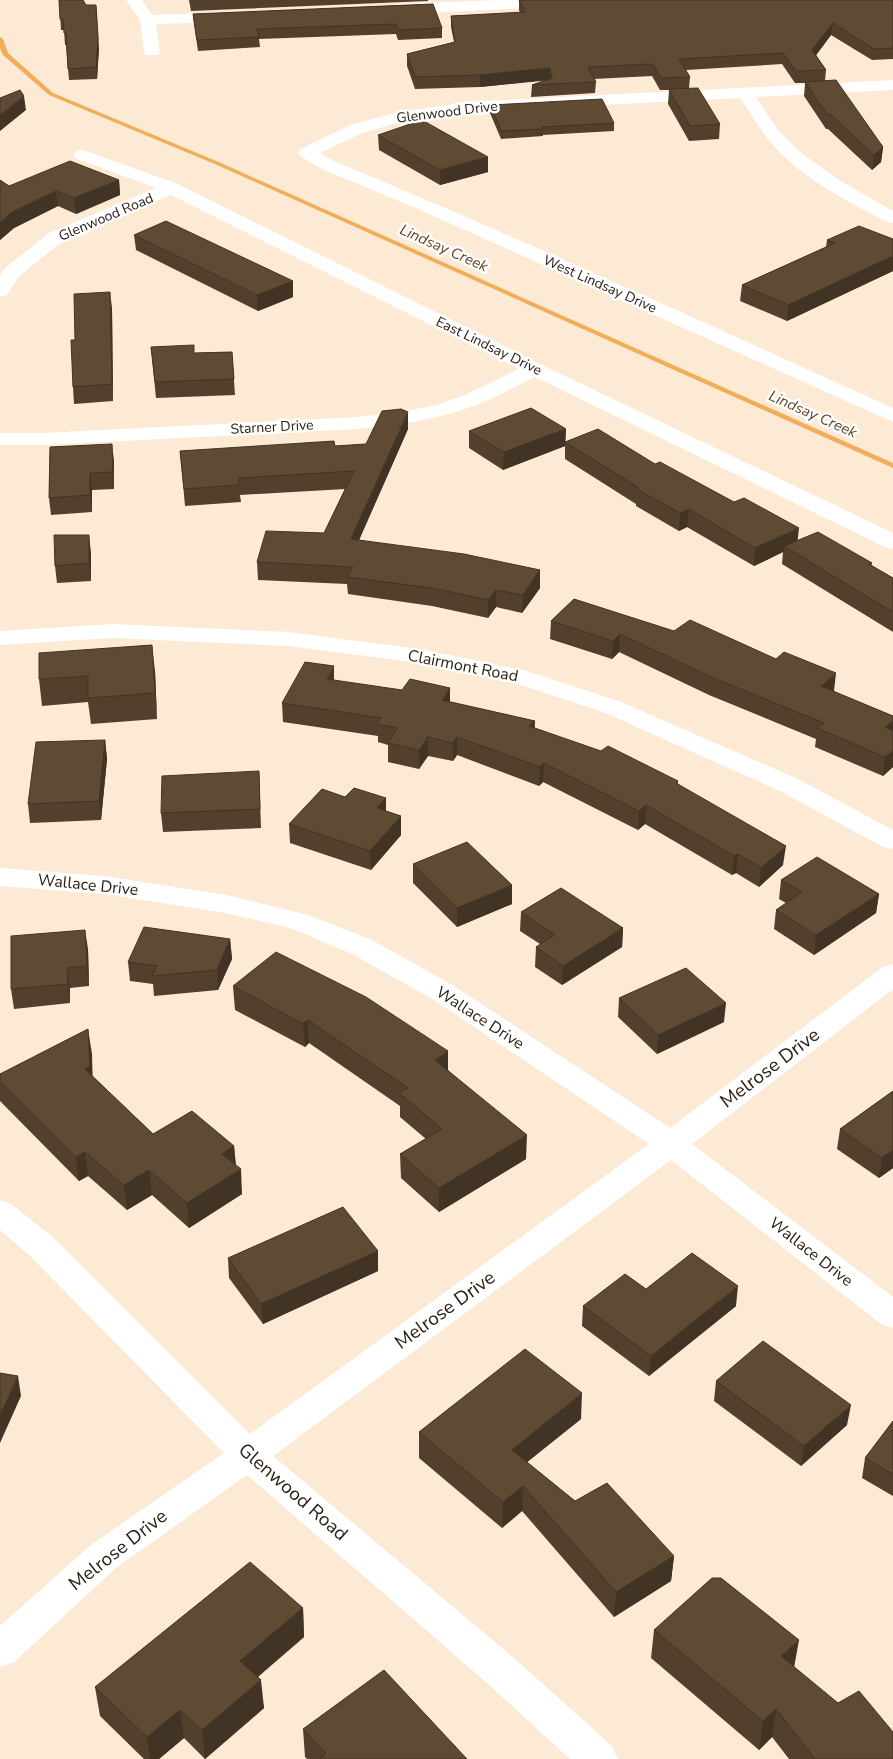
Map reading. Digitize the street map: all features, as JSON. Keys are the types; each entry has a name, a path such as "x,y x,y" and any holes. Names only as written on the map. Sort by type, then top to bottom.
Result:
{"street":[{"path":"134,0 148,20 152,52"},
{"path":"385,10 602,0"},
{"path":"148,20 247,16"},
{"name":"Glenwood Drive","path":"307,153 356,129 395,118 464,107 893,85"},
{"path":"744,92 783,145 814,170 855,198 893,218"},
{"name":"West Lindsay Drive","path":"307,153 328,165 513,245 893,416"},
{"name":"East Lindsay Drive","path":"83,155 172,188 534,369 893,542"},
{"name":"Glenwood Road","path":"0,290 12,272 56,237 172,188"},
{"name":"Starner Drive","path":"0,439 43,439 358,423 395,419 430,412 470,400 534,369"},
{"name":"Clairmont Road","path":"0,638 113,631 288,639 420,656 518,676 629,714 789,785 893,841"},
{"name":"Wallace Drive","path":"0,877 104,885 217,902 307,925 362,947 444,993 671,1144 893,1315"},
{"name":"Melrose Drive","path":"0,1650 104,1556 248,1454 671,1144 893,974"},
{"name":"Glenwood Road","path":"0,1212 43,1248 248,1454 500,1670 598,1759"}],"building":[{"path":"59,0 83,0 86,5 96,5 98,37 96,67 68,69 66,33 64,33 63,19 60,19"},
{"path":"519,0 893,0 893,48 874,49 833,23 812,50 826,70 796,71 783,53 679,59 690,77 661,78 653,64 588,67 596,82 532,85 552,78 550,68 480,75 415,77 407,54 455,42 451,16 525,12"},
{"path":"433,4 442,28 398,30 396,24 257,29 259,37 197,40 193,14"},
{"path":"836,80 883,147 874,155 830,114 827,114 805,82"},
{"path":"698,88 720,124 690,126 669,89"},
{"path":"20,90 24,96 0,115 0,98"},
{"path":"602,99 614,123 501,131 491,105"},
{"path":"422,120 488,157 440,170 378,135"},
{"path":"70,161 119,180 74,198 56,191 12,212 0,223 0,180 9,186"},
{"path":"166,221 293,281 257,295 134,235"},
{"path":"859,226 893,239 893,256 788,305 742,285 835,243 827,240"},
{"path":"110,292 112,384 73,387 71,340 75,340 74,294"},
{"path":"194,345 194,353 232,352 234,379 155,382 151,347"},
{"path":"531,408 566,429 504,452 469,431"},
{"path":"401,409 408,412 351,539 464,554 540,570 523,595 496,590 488,600 432,588 347,577 353,567 257,562 266,531 324,533 354,471 239,478 239,485 184,489 180,451 334,441 335,446 366,444 382,411"},
{"path":"598,429 655,464 660,462 734,502 744,498 799,528 755,548 689,509 680,513 637,489 639,488 565,442"},
{"path":"112,444 113,472 90,473 90,495 49,498 50,447"},
{"path":"818,532 872,563 869,564 893,578 893,612 784,546"},
{"path":"54,535 89,535 89,563 55,566"},
{"path":"574,599 674,631 690,620 776,659 784,652 836,673 821,686 893,716 893,721 885,727 893,731 893,751 885,757 817,728 824,723 711,677 620,634 613,641 551,621"},
{"path":"152,645 155,693 88,698 88,676 39,679 39,653"},
{"path":"305,662 334,666 327,679 402,690 410,679 450,688 442,700 535,721 529,726 601,751 608,746 678,781 676,783 786,846 761,868 738,854 734,856 646,805 639,811 544,763 540,767 457,737 453,743 428,737 419,750 388,743 398,728 377,724 381,718 282,703"},
{"path":"105,740 99,801 28,804 36,742"},
{"path":"259,771 260,809 161,813 162,776"},
{"path":"354,788 386,798 377,808 401,816 370,851 289,824 322,789 345,797"},
{"path":"467,842 512,885 457,908 413,864"},
{"path":"817,857 879,894 816,935 776,910 802,892 781,880"},
{"path":"561,888 623,928 563,966 536,947 555,935 521,912"},
{"path":"144,927 230,939 217,970 152,976 157,966 128,962"},
{"path":"85,930 87,966 67,968 68,984 11,989 11,936"},
{"path":"276,952 366,997 448,1051 435,1060 527,1135 439,1188 400,1154 442,1129 399,1093 408,1088 308,1020 303,1024 233,986"},
{"path":"686,968 726,1003 658,1035 619,998"},
{"path":"88,1029 90,1066 85,1069 153,1134 192,1111 234,1146 222,1154 241,1169 187,1203 149,1170 124,1185 85,1152 76,1157 0,1081 0,1074"},
{"path":"893,1091 893,1150 882,1158 840,1129"},
{"path":"343,1207 378,1251 261,1304 228,1258"},
{"path":"692,1253 738,1286 651,1356 583,1306 625,1274 646,1289"},
{"path":"763,1341 851,1405 804,1446 716,1381"},
{"path":"525,1349 582,1393 512,1450 575,1501 607,1483 674,1556 616,1592 523,1486 503,1502 419,1432"},
{"path":"0,1373 18,1376 0,1415"},
{"path":"893,1421 893,1474 865,1458"},
{"path":"250,1562 303,1608 240,1661 261,1680 202,1730 180,1710 147,1737 95,1687"},
{"path":"712,1578 721,1578 799,1640 781,1656 838,1703 859,1691 893,1732 893,1759 815,1759 776,1709 763,1721 654,1630"},
{"path":"384,1670 467,1759 319,1759 326,1754 303,1729"}],"waterway":[{"name":"Lindsay Creek","path":"0,39 5,54 51,94 219,164 893,466"}]}
